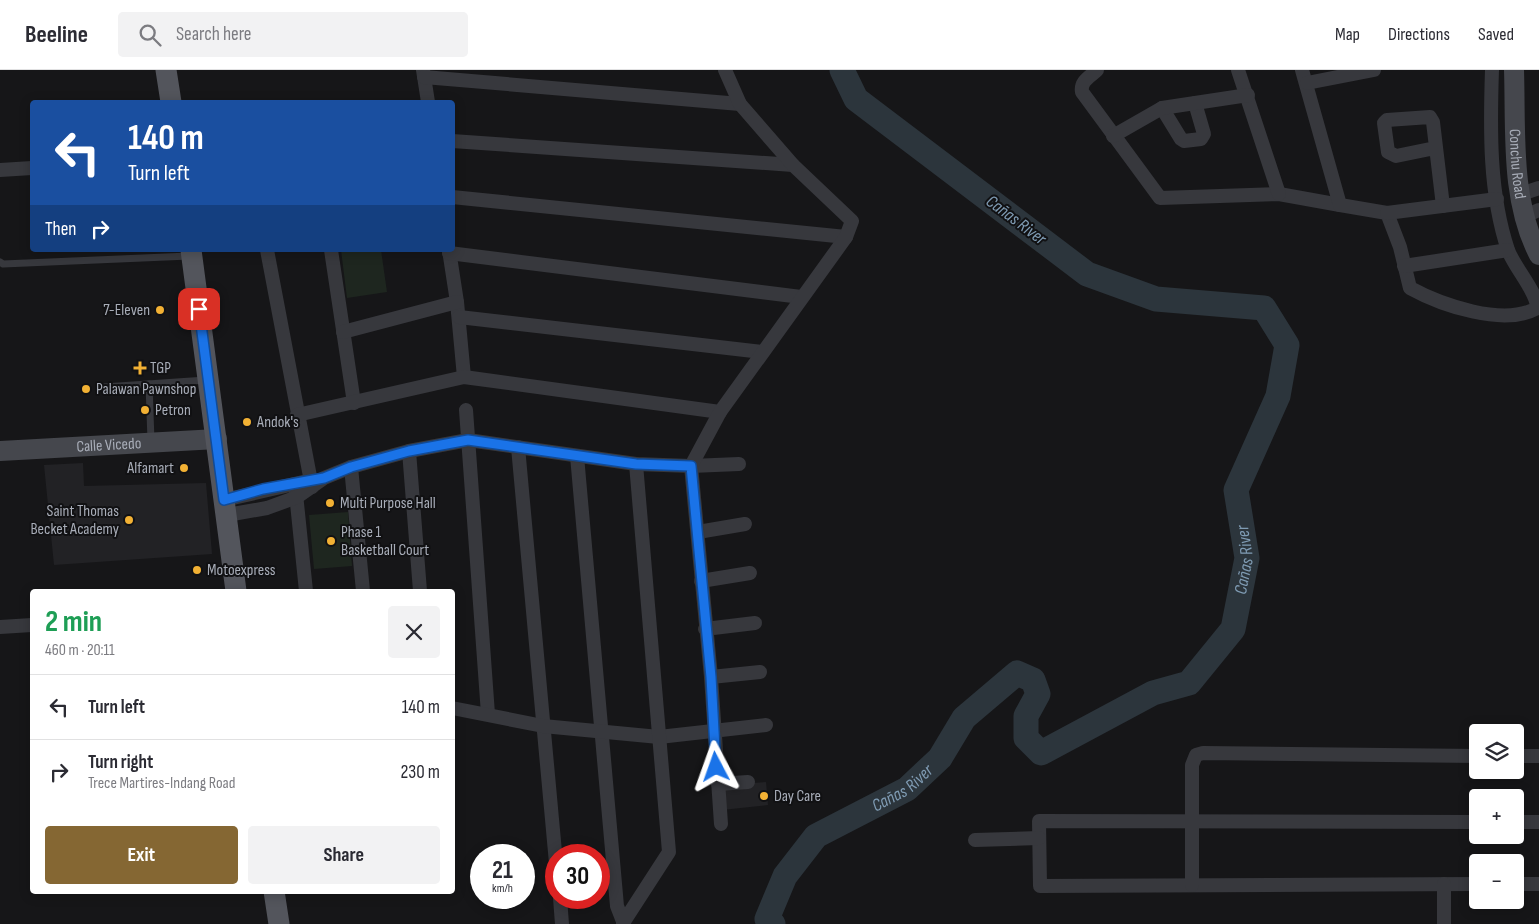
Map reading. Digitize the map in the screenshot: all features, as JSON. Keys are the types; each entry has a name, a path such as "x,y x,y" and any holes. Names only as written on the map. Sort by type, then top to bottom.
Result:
{"main road":[{"path":"170,71 171,100"},
{"path":"191,253 236,589"},
{"path":"274,894 279,924"}],"street":[{"path":"721,824 711,677 691,466 720,412 846,237 852,221 793,165 740,104 725,70"},
{"path":"1097,70 1084,82 1081,87 1082,92 1160,198 1279,194 1387,213 1497,199"},
{"path":"1238,70 1248,95 1279,194"},
{"path":"1340,204 1304,76 1374,70"},
{"path":"1387,213 1400,247 1410,288 1460,308 1502,316 1532,311 1537,308 1537,301 1508,250 1497,199 1491,140 1492,70"},
{"name":"Conchu Road","path":"1514,70 1517,169 1530,191 1539,255"},
{"path":"428,100 424,73 740,104"},
{"path":"1113,136 1162,108 1248,95"},
{"path":"1162,108 1181,139 1184,141 1201,139 1204,134 1195,103"},
{"path":"455,140 793,165"},
{"path":"1434,148 1443,206"},
{"path":"0,170 30,168"},
{"path":"455,197 846,237"},
{"path":"1404,266 1508,250"},
{"path":"267,252 297,415 315,482"},
{"path":"331,252 354,402"},
{"path":"449,252 459,317 464,377"},
{"path":"455,252 801,297"},
{"path":"343,332 457,302"},
{"path":"459,317 762,352"},
{"path":"297,415 464,377 720,412"},
{"path":"466,410 488,714"},
{"name":"Calle Vicedo","path":"0,451 217,439"},
{"path":"225,508 267,508 296,490 351,467 409,451 468,440 636,464 691,466 739,464"},
{"path":"518,447 554,844"},
{"path":"409,451 420,589"},
{"path":"577,456 617,906 623,923"},
{"path":"623,923 669,852 636,464"},
{"path":"351,467 363,589"},
{"path":"296,490 306,589"},
{"path":"698,532 745,524"},
{"path":"701,581 750,574"},
{"path":"705,628 755,623"},
{"path":"0,626 30,625"},
{"path":"711,677 760,672"},
{"path":"455,708 543,726 659,737 766,726"},
{"path":"1192,885 1193,759 1203,753 1469,756"},
{"path":"1524,756 1539,756"},
{"path":"718,784 748,782"},
{"path":"1469,822 1039,821 1040,886 1469,884"},
{"path":"1524,822 1539,822"},
{"path":"975,840 1039,838"},
{"path":"1444,884 1444,924"},
{"path":"1524,884 1539,884"},
{"path":"561,909 562,924"}],"lane":[{"path":"0,262 3,264 191,253"},
{"path":"104,387 208,380"},
{"path":"149,384 152,443"}],"shaded area":[{"path":"341,252 381,252 387,292 347,298"},
{"name":"Saint Thomas Becket Academy","path":"83,463 84,486 206,483 212,554 54,565 44,465"},
{"name":"Phase 1 Basketball Court","path":"348,512 352,566 314,569 309,515"},
{"path":"766,782 768,805 722,810 720,785"}],"waterway":[{"name":"Cañas River","path":"773,924 767,919 785,876 816,836 907,789 940,758 964,718 1017,673 1033,680 1038,694 1026,716 1026,738 1041,753 1153,693 1189,683 1233,629 1247,558 1236,490 1278,396 1287,345 1264,308 1156,299 1087,274 856,99 842,70"}],"place":[{"name":"7-Eleven","path":"160,310"},
{"name":"TGP","path":"140,368"},
{"name":"Palawan Pawnshop","path":"86,389"},
{"name":"Petron","path":"145,410"},
{"name":"Andok's","path":"247,422"},
{"name":"Alfamart","path":"184,468"},
{"name":"Multi Purpose Hall","path":"330,503"},
{"name":"Saint Thomas Becket Academy","path":"129,520"},
{"name":"Phase 1 Basketball Court","path":"331,541"},
{"name":"Motoexpress","path":"197,570"},
{"name":"Day Care","path":"764,796"}],"route":[{"path":"199,309 224,500 263,489 324,478 351,467 409,451 468,440 636,464 691,466 711,677 716,767"}]}
